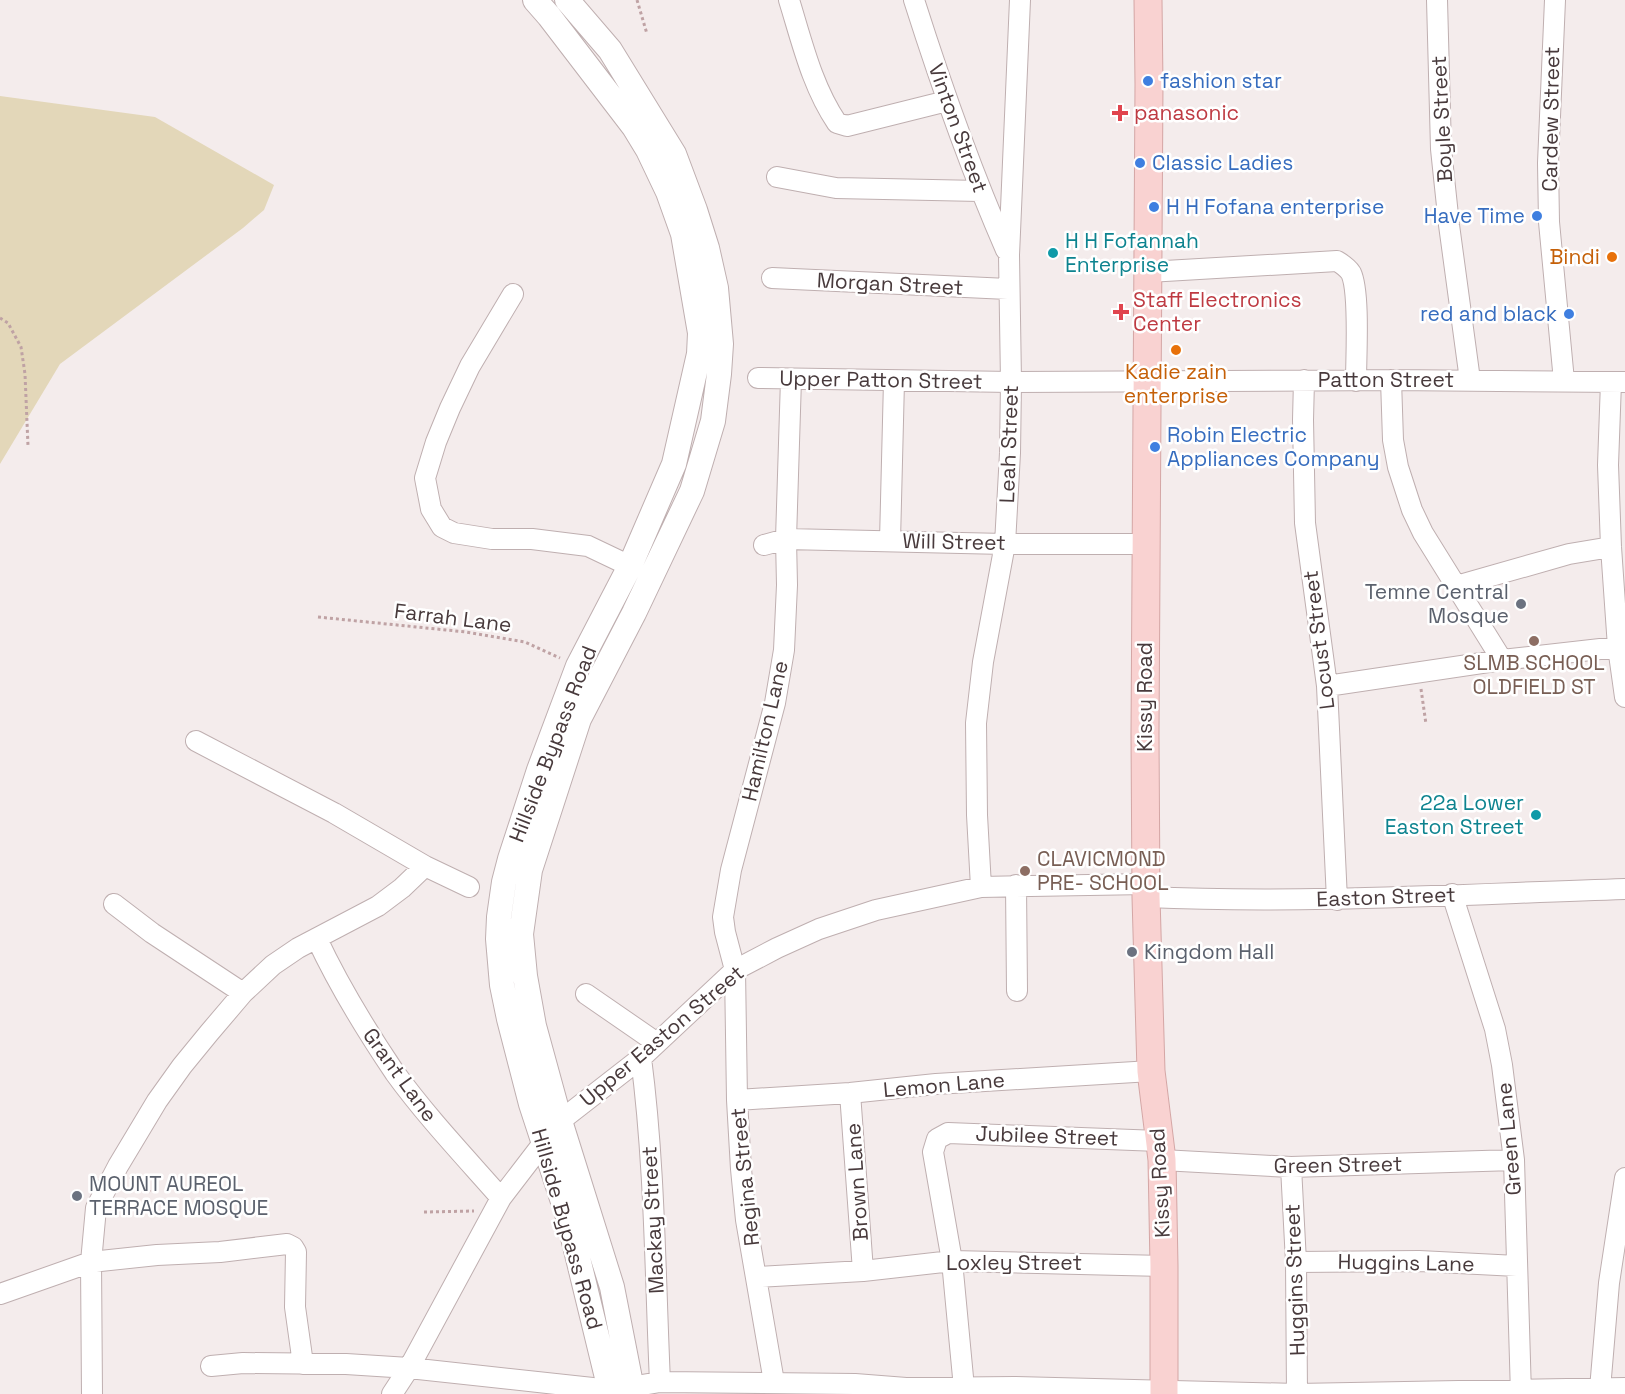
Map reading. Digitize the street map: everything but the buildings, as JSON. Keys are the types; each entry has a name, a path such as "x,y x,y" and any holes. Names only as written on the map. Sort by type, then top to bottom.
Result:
{"main road":[{"name":"Kissy Road","path":"1148,0 1144,734 1151,1071 1160,1150 1164,1266 1164,1393"}],"street":[{"name":"Hillside Bypass Road","path":"535,0 634,127 648,150 668,192 683,234 700,333 699,354 675,464 630,567 578,666 539,770 514,848 504,882 499,917 498,939 502,985 509,1019 544,1144 622,1391"},
{"name":"Hillside Bypass Road","path":"567,0 610,50 674,154 707,248 716,288 721,344 713,421 692,491 634,613 579,719 530,870 521,934 525,976 534,1026 560,1121 612,1287 622,1391"},
{"path":"789,0 810,71 837,123 847,126 947,101"},
{"name":"Vinton Street","path":"914,0 980,191 1009,255"},
{"name":"Leah Street","path":"981,887 977,815 976,723 983,662 1005,544 1011,453 1008,289 1020,0"},
{"name":"Boyle Street","path":"1437,0 1441,149 1470,380"},
{"name":"Cardew Street","path":"1555,0 1549,187 1553,265 1564,381"},
{"path":"777,177 836,188 980,191"},
{"path":"1148,272 1336,261 1341,263 1351,273 1356,297 1356,381"},
{"name":"Morgan Street","path":"772,278 1008,289"},
{"path":"513,294 471,366 436,442 425,478 431,509 442,527 454,533 492,539 532,539 588,546 630,567"},
{"name":"Upper Patton Street","path":"758,378 1011,382 1147,380"},
{"name":"Hamilton Lane","path":"735,970 723,917 731,870 775,703 784,650 791,379"},
{"name":"Patton Street","path":"1147,380 1618,382"},
{"name":"Locust Street","path":"1304,380 1305,523 1327,686 1337,900"},
{"path":"1390,380 1393,440 1398,466 1412,510 1423,533 1502,660"},
{"path":"890,541 894,381"},
{"path":"1618,382 1608,465 1618,647 1625,697"},
{"name":"Will Street","path":"764,545 786,539 1005,544 1145,544"},
{"path":"1456,586 1569,554 1611,547"},
{"path":"1327,686 1502,660 1618,647"},
{"path":"196,741 334,813 425,866 469,887"},
{"path":"92,1394 91,1262 96,1208 157,1101 182,1066 243,993 273,965 298,948 378,906 402,888 425,866"},
{"path":"1016,885 1017,991"},
{"name":"Upper Easton Street","path":"392,1394 410,1368 498,1204 560,1121 641,1058 735,970 819,929 876,910 981,887 1016,885 1147,890"},
{"name":"Easton Street","path":"1147,890 1204,900 1337,900 1625,889"},
{"name":"Green Lane","path":"1452,894 1499,1044 1514,1160 1521,1392"},
{"path":"114,904 152,933 243,993"},
{"name":"Grant Lane","path":"317,939 360,1019 396,1074 498,1204"},
{"name":"Regina Street","path":"735,970 737,1100 741,1169 746,1221 774,1382"},
{"path":"586,994 657,1043"},
{"name":"Mackay Street","path":"641,1058 650,1149 660,1382"},
{"name":"Lemon Lane","path":"737,1100 850,1093 936,1084 1151,1071"},
{"name":"Brown Lane","path":"850,1093 863,1271"},
{"name":"Jubilee Street","path":"952,1261 933,1152 937,1139 948,1133 1160,1150"},
{"name":"Green Street","path":"1160,1150 1291,1167 1514,1160"},
{"name":"Huggins Street","path":"1291,1167 1296,1262 1298,1394"},
{"path":"1600,1389 1617,1283 1625,1178"},
{"path":"0,1294 91,1262 157,1255 220,1252 287,1244 296,1252 295,1307 303,1364"},
{"path":"952,1261 964,1388"},
{"name":"Loxley Street","path":"756,1277 863,1271 952,1261 1164,1266"},
{"name":"Huggins Lane","path":"1296,1262 1419,1261 1517,1266"},
{"path":"211,1366 243,1363 346,1364 410,1368 622,1391 660,1382 855,1384 906,1391 964,1388 1298,1394 1521,1392 1625,1388"}],"path":[{"path":"637,0 647,34"},
{"path":"0,318 8,323 21,347 25,374 28,446"},
{"name":"Farrah Lane","path":"318,617 466,632 525,642 578,666"},
{"path":"1419,673 1426,724"},
{"path":"118,1166 136,1183 150,1192"},
{"path":"424,1212 498,1204"}],"shaded area":[{"path":"0,96 155,117 274,185 264,210 243,228 60,364 0,464"}],"place":[{"name":"fashion star","path":"1148,81"},
{"name":"panasonic","path":"1120,113"},
{"name":"Classic Ladies","path":"1140,163"},
{"name":"H H Fofana enterprise","path":"1154,207"},
{"name":"Have Time","path":"1537,216"},
{"name":"H H Fofannah Enterprise","path":"1053,253"},
{"name":"Bindi","path":"1612,257"},
{"name":"Staff Electronics Center","path":"1121,312"},
{"name":"red and black","path":"1569,314"},
{"name":"Kadie zain enterprise","path":"1176,350"},
{"name":"Robin Electric Appliances Company","path":"1155,447"},
{"name":"Temne Central Mosque","path":"1521,604"},
{"name":"SLMB SCHOOL OLDFIELD ST","path":"1534,641"},
{"name":"22a Lower Easton Street","path":"1536,815"},
{"name":"CLAVICMOND PRE- SCHOOL","path":"1025,871"},
{"name":"Kingdom Hall","path":"1132,952"},
{"name":"MOUNT AUREOL TERRACE MOSQUE","path":"77,1196"}]}
